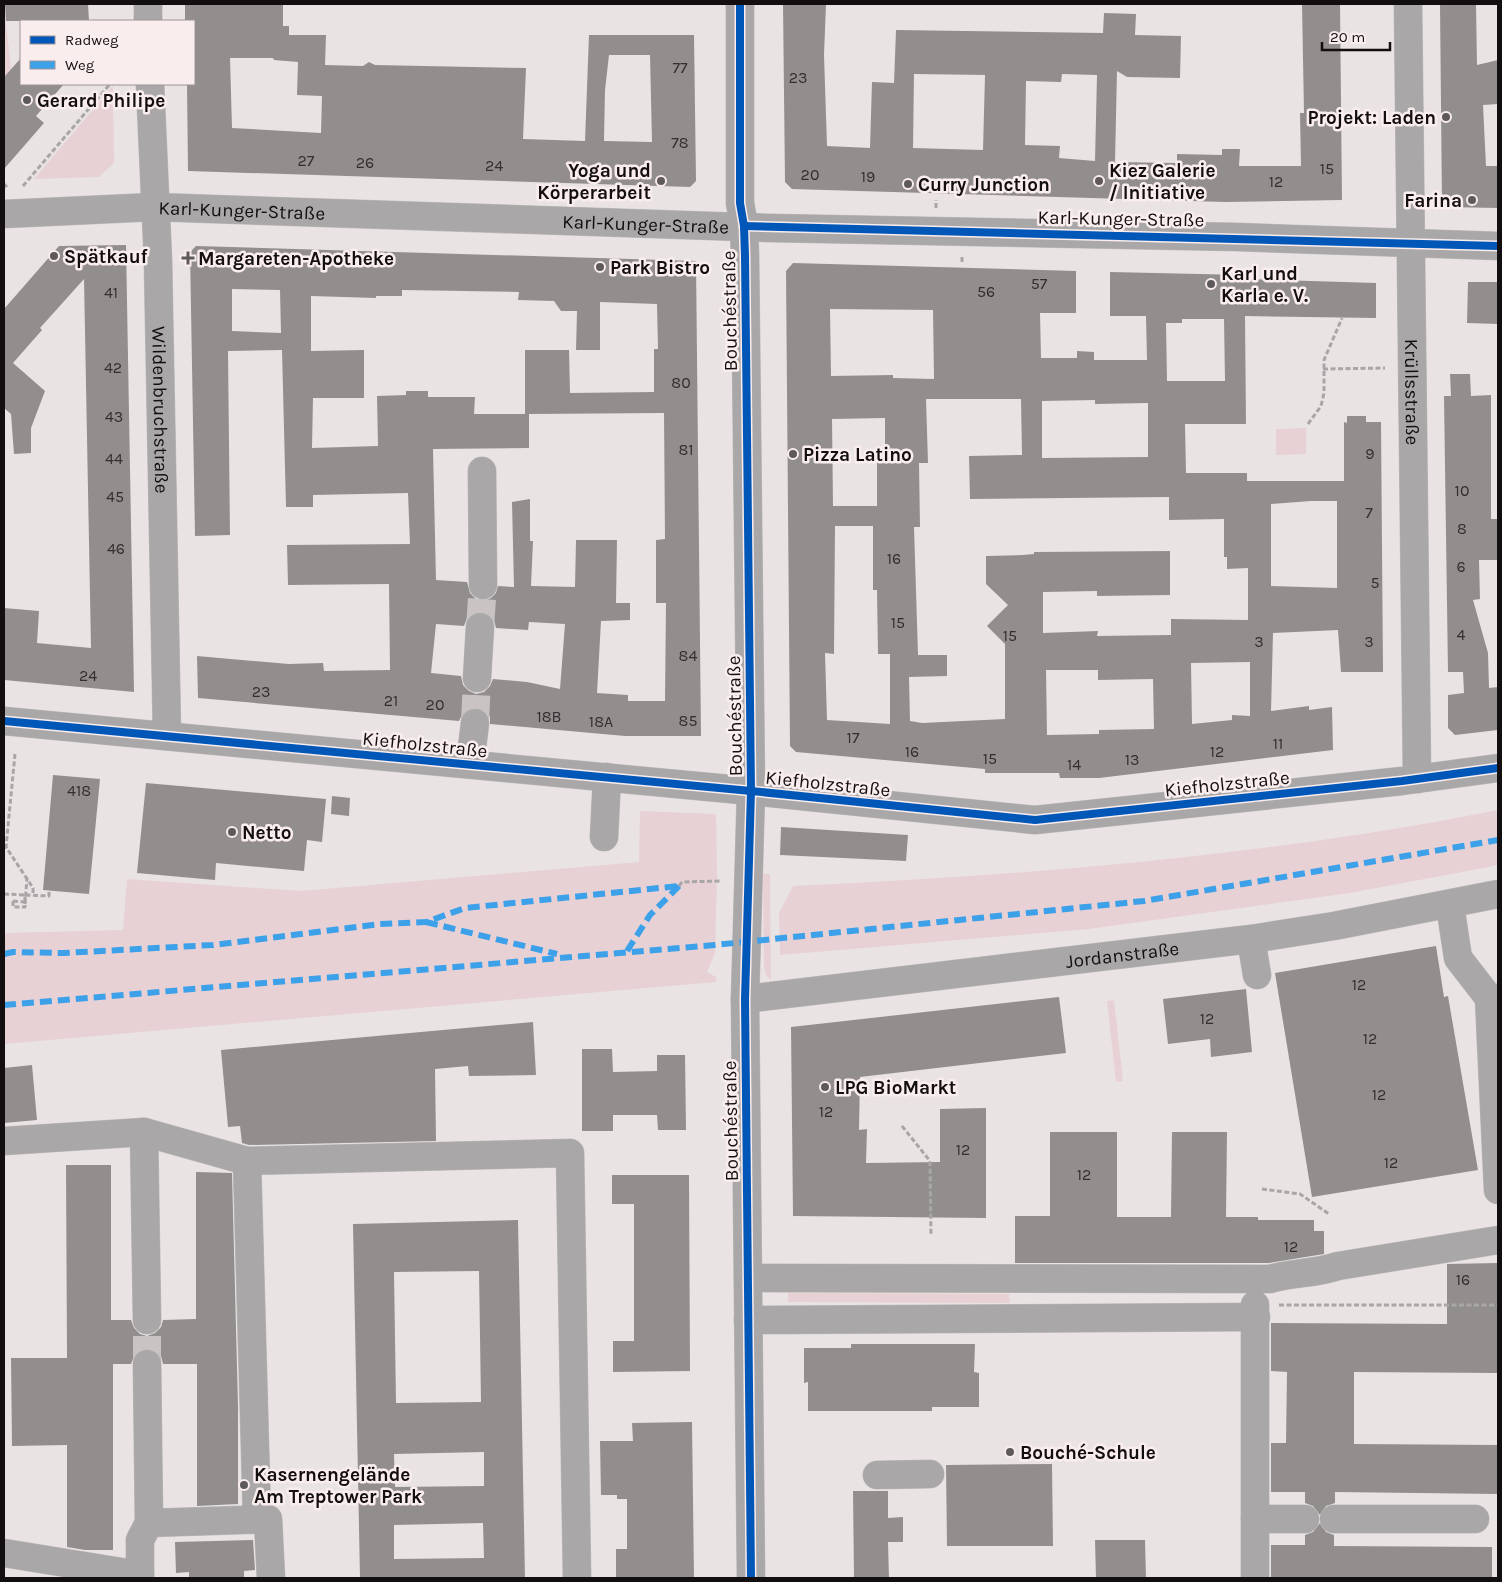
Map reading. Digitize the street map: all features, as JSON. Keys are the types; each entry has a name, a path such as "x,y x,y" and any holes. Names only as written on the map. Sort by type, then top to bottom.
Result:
{"street":[{"path":"148,4 148,20"},
{"name":"Bouchéstraße","path":"740,4 740,203 744,226 751,791 745,999 751,1578"},
{"name":"Krüllsstraße","path":"1408,4 1417,779"},
{"name":"Wildenbruchstraße","path":"150,85 157,254 167,736"},
{"name":"Karl-Kunger-Straße","path":"4,214 154,207 744,226 1412,242 1498,246"},
{"path":"482,471 483,585"},
{"path":"477,678 480,627"},
{"name":"Kiefholzstraße","path":"4,722 608,777 1035,820 1417,779 1498,768"},
{"path":"470,764 475,723"},
{"path":"604,836 608,777"},
{"name":"Jordanstraße","path":"745,999 1251,939 1450,905 1498,894"},
{"path":"1450,905 1458,958 1494,998 1498,1190"},
{"path":"1251,939 1257,975"},
{"path":"144,1132 147,1320"},
{"path":"4,1141 144,1132 247,1161 570,1153 577,1578"},
{"path":"247,1161 257,1519"},
{"path":"748,1278 1270,1279 1288,1273 1316,1273 1338,1266 1498,1240"},
{"path":"748,1320 1256,1311 1255,1578"},
{"path":"4,1553 140,1576 140,1540 149,1523 147,1364"},
{"path":"877,1475 930,1474"},
{"path":"1334,1519 1475,1518"},
{"path":"149,1523 268,1519 270,1578"},
{"path":"1255,1519 1305,1519"}],"path":[{"path":"23,186 109,85"},
{"path":"1308,424 1316,416 1324,393 1323,369 1327,353 1337,335 1342,318"},
{"path":"1323,369 1385,368"},
{"path":"15,754 6,848 33,888 33,896"},
{"path":"24,907 26,878"},
{"path":"679,886 682,882 721,880"},
{"path":"4,894 49,896 50,891"},
{"path":"24,907 25,895"},
{"path":"24,907 13,907 13,901 25,902"},
{"path":"902,1126 930,1161 931,1236"},
{"path":"1262,1188 1300,1194 1329,1214"}],"shaded area":[{"path":"4,4 11,69 4,77"},
{"path":"113,86 114,163 99,177 34,179"},
{"path":"1306,428 1306,454 1276,455 1276,429"},
{"path":"1498,810 1498,865 1489,867 1350,893 1089,929 780,955 779,913 793,886 970,876 1147,861 1323,840"},
{"path":"640,811 716,814 715,953 707,972 716,977 716,982 4,1044 4,933 123,930 127,879 301,891 639,862"},
{"path":"763,874 770,874 771,980 766,975 764,967"},
{"path":"1114,1000 1123,1081 1116,1082 1107,1001"},
{"path":"788,1293 1009,1294 1010,1303 788,1302"}],"building":[{"path":"5,4 88,4 89,20 6,21"},
{"path":"185,4 283,4 283,26 289,26 289,35 326,35 325,65 363,66 369,62 375,65 526,68 523,139 585,141 589,35 694,35 696,181 690,187 188,171 187,85 195,85 195,20 185,20","holes":["609,55 650,55 652,142 604,141 605,90","230,58 273,58 274,60 298,62 297,95 322,96 321,133 232,128"]},
{"path":"783,4 826,4 824,55 827,146 870,148 872,82 894,83 896,30 1103,33 1104,13 1136,14 1135,35 1181,36 1180,78 1127,77 1117,71 1115,162 1177,163 1177,154 1222,155 1222,149 1240,149 1239,166 1301,166 1300,113 1304,113 1302,4 1340,4 1342,200 1225,202 792,189 785,182","holes":["914,74 985,75 983,150 913,148","1062,74 1097,75 1095,161 1059,158 1060,146 1025,145 1026,81 1061,82"]},
{"path":"1440,4 1476,4 1477,65 1498,60 1498,104 1483,105 1486,166 1497,166 1498,169 1498,208 1442,207"},
{"path":"20,59 20,85 63,85 36,116 44,123 4,169 4,77"},
{"path":"126,245 134,692 4,680 4,608 39,611 37,643 91,648 84,279 40,328 42,330 13,363 45,391 31,428 31,453 14,454 11,414 4,408 4,309 59,246"},
{"path":"196,246 696,261 701,736 625,736 490,724 490,717 485,711 476,708 469,708 463,713 459,721 198,698 197,656 289,664 323,663 324,671 390,670 389,584 288,585 287,545 410,544 408,493 313,495 313,507 286,507 282,350 228,351 230,535 195,536 190,252","holes":["232,289 280,290 281,333 232,331","402,290 519,292 518,300 554,301 561,311 577,311 576,350 600,350 600,302 657,304 658,349 654,349 654,392 570,393 569,350 525,350 525,414 474,414 475,397 428,397 428,391 406,391 406,395 377,396 378,446 312,448 313,398 364,398 364,350 311,351 311,296 376,298 376,296 402,296","664,413 665,539 656,540 656,603 666,603 665,701 628,701 628,695 597,693 601,621 630,620 630,603 616,603 617,540 576,540 575,587 531,586 533,541 530,541 530,499 512,502 514,587 498,586 496,593 491,598 483,601 476,599 470,593 467,582 436,580 433,449 529,448 529,414","480,611 489,614 494,620 496,628 528,630 529,622 565,624 560,689 527,682 493,679 490,686 484,692 476,694 469,691 463,685 461,676 431,673 436,624 464,626 467,618 473,613"]},
{"path":"793,263 1076,271 1076,313 1040,313 1041,358 1077,358 1077,351 1094,352 1094,360 1147,360 1146,316 1110,316 1110,272 1244,275 1244,279 1376,283 1376,318 1245,316 1246,424 1185,424 1186,473 1247,473 1247,481 1344,481 1344,422 1347,423 1347,416 1366,416 1366,422 1381,422 1383,672 1341,672 1338,630 1273,633 1271,711 1309,706 1309,710 1332,707 1333,750 1099,778 1060,778 1059,773 985,773 985,769 796,752 790,746 786,271","holes":["830,309 933,310 934,379 893,378 893,375 831,376","1182,319 1224,319 1225,381 1167,381 1166,323 1182,323","926,399 1021,399 1022,455 969,456 970,499 1169,497 1169,520 1224,519 1224,557 1227,557 1227,569 1248,568 1248,620 1171,619 1171,635 1097,636 1098,631 1043,633 1043,592 1097,591 1097,596 1170,595 1170,551 1034,552 1034,554 1023,555 986,556 986,584 1008,605 987,626 1005,644 1005,719 922,723 910,721 909,677 947,676 947,655 918,655 914,527 920,527 919,463 928,463","1095,400 1095,404 1148,403 1148,457 1042,458 1042,401","885,418 885,459 878,459 877,463 877,506 833,506 832,419","1337,501 1337,588 1271,586 1271,504","835,526 873,526 873,590 877,590 878,654 890,654 890,724 827,720 825,653 834,654","1250,662 1250,716 1232,715 1232,720 1192,724 1191,663","1046,670 1098,670 1098,680 1153,679 1154,729 1099,730 1099,734 1047,735"]},
{"path":"1468,282 1498,282 1498,324 1467,323"},
{"path":"1450,374 1470,374 1471,396 1491,395 1491,519 1498,519 1498,560 1479,560 1480,599 1473,600 1488,653 1489,688 1498,687 1498,730 1455,735 1448,728 1448,695 1464,693 1463,672 1448,672 1444,396 1451,396"},
{"path":"53,775 100,779 89,894 43,890"},
{"name":"Netto","path":"146,783 326,799 322,842 307,840 304,871 216,863 215,880 137,873"},
{"path":"332,796 350,798 349,816 331,814"},
{"path":"781,827 908,835 906,861 780,855"},
{"path":"1436,946 1444,997 1448,996 1478,1170 1312,1197 1275,973"},
{"path":"1246,989 1252,1052 1211,1057 1210,1039 1168,1044 1163,999"},
{"path":"1059,997 1066,1053 860,1077 859,1130 867,1129 866,1163 940,1162 940,1109 986,1108 986,1218 793,1216 791,1027"},
{"path":"533,1022 536,1075 469,1076 468,1066 435,1069 436,1141 249,1145 242,1143 240,1126 228,1127 221,1050"},
{"path":"582,1049 612,1049 613,1072 657,1071 657,1055 685,1055 686,1130 658,1130 657,1115 613,1115 613,1131 582,1131"},
{"path":"32,1065 37,1120 4,1123 4,1068"},
{"path":"1050,1132 1117,1132 1117,1217 1171,1217 1172,1132 1227,1132 1226,1217 1258,1217 1258,1220 1314,1220 1314,1231 1324,1231 1324,1254 1269,1263 1015,1263 1015,1216 1050,1216"},
{"path":"66,1165 111,1165 111,1320 131,1320 134,1328 140,1334 147,1336 155,1333 161,1327 163,1320 196,1319 196,1172 232,1173 238,1405 238,1504 197,1506 197,1364 163,1364 161,1356 155,1351 147,1348 139,1350 131,1364 113,1364 113,1550 85,1550 67,1547 67,1445 12,1446 11,1358 67,1358"},
{"path":"612,1175 689,1175 690,1371 613,1372 613,1341 634,1341 634,1204 612,1204"},
{"path":"518,1220 525,1578 360,1578 353,1224","holes":["479,1271 481,1402 396,1403 394,1272","484,1452 484,1486 395,1487 394,1454","483,1523 484,1558 394,1559 394,1525"]},
{"path":"1498,1263 1498,1373 1354,1372 1354,1444 1498,1445 1498,1494 1335,1492 1335,1503 1326,1506 1320,1515 1313,1506 1305,1503 1305,1492 1271,1492 1271,1443 1286,1443 1287,1372 1271,1371 1271,1323 1447,1324 1447,1264"},
{"path":"851,1344 975,1344 974,1372 979,1373 979,1407 932,1407 932,1411 808,1411 808,1382 804,1383 804,1348 851,1348"},
{"path":"692,1422 694,1578 616,1578 616,1549 627,1549 627,1499 617,1499 617,1495 601,1495 600,1441 633,1441 632,1423"},
{"path":"1052,1464 1053,1546 947,1546 946,1465"},
{"path":"853,1491 888,1491 888,1518 903,1517 903,1542 888,1542 889,1578 854,1578"},
{"path":"1320,1523 1326,1532 1334,1535 1334,1546 1492,1547 1492,1578 1271,1578 1271,1545 1305,1545 1305,1535 1313,1532"},
{"path":"253,1540 255,1570 244,1571 244,1578 189,1578 189,1572 176,1573 175,1542"},
{"path":"1095,1540 1145,1540 1146,1578 1096,1578"}],"tunnel":[{"path":"480,627 483,585"},
{"path":"475,723 477,678"},
{"path":"147,1320 147,1364"}],"marked path":[{"path":"4,1005 715,945 1144,901 1498,840"},
{"path":"627,951 650,915 679,886"},
{"path":"4,954 13,952 64,953 213,945 380,924 426,922 465,908 679,886"},
{"path":"426,922 557,954"}],"cycle path":[{"path":"740,4 740,203 744,226 745,256 751,791 745,999 751,1578"},
{"path":"744,226 1498,246"},
{"path":"4,721 751,791 1035,820 1402,781 1498,768"}],"place":[{"name":"Gerard Philipe","path":"27,100"},
{"name":"Projekt: Laden","path":"1446,117"},
{"name":"Yoga und Körperarbeit","path":"661,181"},
{"name":"Kiez Galerie / Initiative","path":"1099,181"},
{"name":"Curry Junction","path":"908,184"},
{"name":"Farina","path":"1472,200"},
{"name":"Spätkauf","path":"54,256"},
{"name":"Margareten-Apotheke","path":"188,258"},
{"name":"Park Bistro","path":"600,267"},
{"name":"Karl und Karla e. V.","path":"1211,284"},
{"name":"Pizza Latino","path":"793,454"},
{"name":"Netto","path":"232,832"},
{"name":"LPG BioMarkt","path":"825,1087"},
{"name":"Bouché-Schule","path":"1010,1452"},
{"name":"Kasernengelände Am Treptower Park","path":"244,1485"}]}
